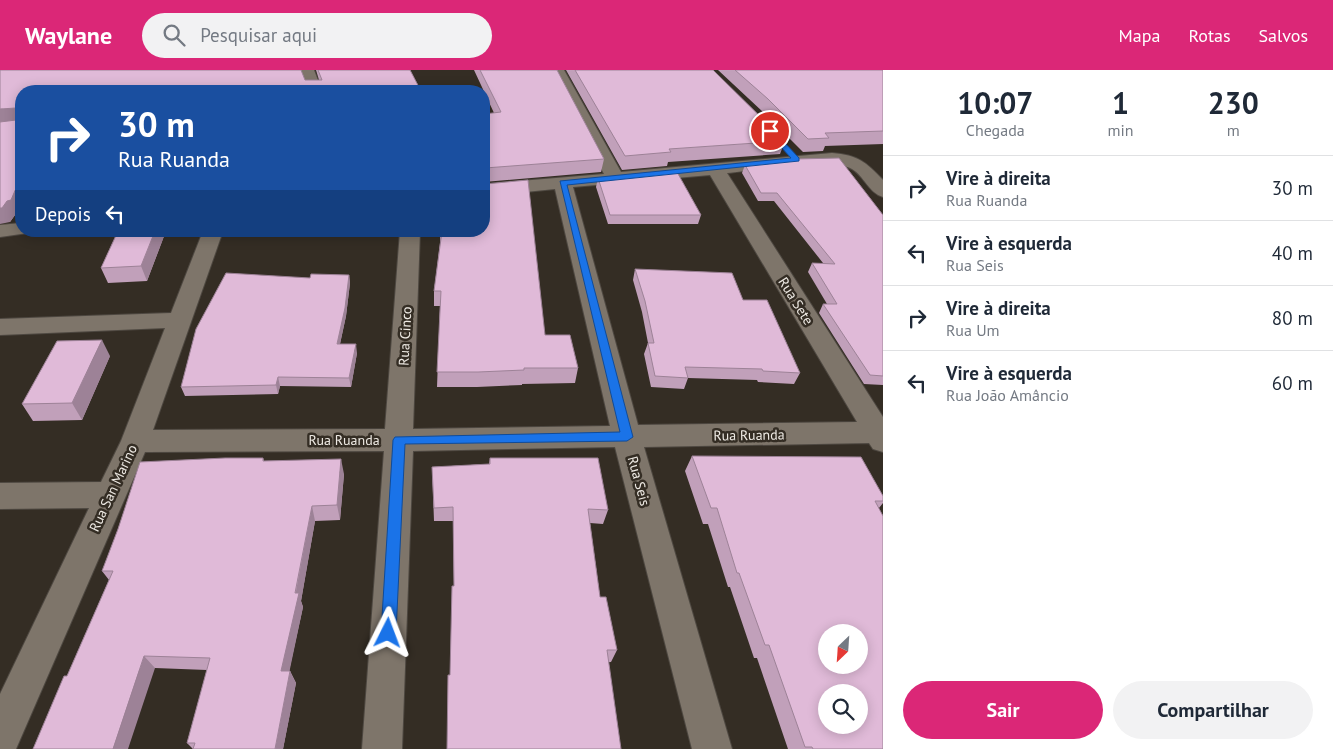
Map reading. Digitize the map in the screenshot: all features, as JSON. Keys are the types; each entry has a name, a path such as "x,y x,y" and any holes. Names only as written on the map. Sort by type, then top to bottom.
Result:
{"street":[{"path":"307,70 313,85"},
{"path":"557,70 615,178"},
{"path":"783,145 797,160"},
{"path":"490,189 832,158 842,159 860,166 883,191"},
{"name":"Rua Sete","path":"715,169 881,435"},
{"name":"Rua Seis","path":"563,183 627,437 712,749"},
{"path":"0,232 15,230"},
{"name":"Rua San Marino","path":"0,738 135,441 211,237"},
{"name":"Rua Cinco","path":"382,749 410,237"},
{"path":"0,327 180,320"},
{"name":"Rua Ruanda","path":"135,441 881,435"},
{"path":"0,496 110,495"}],"building":[{"path":"0,70 301,70 305,80 322,80 318,70 410,70 418,85 15,85 15,108 0,109"},
{"path":"480,70 557,70 604,159 490,168 490,113 501,112 490,90 490,85 488,85"},
{"path":"575,70 713,70 785,141 669,149 671,152 625,156"},
{"path":"735,70 883,70 883,131 825,133 829,138 808,139 768,99"},
{"path":"15,120 15,191 11,200 7,201 2,208 0,208 0,122"},
{"path":"839,158 883,215 883,376 870,375 823,304 837,304 812,263 835,264 777,193 761,193 745,165 795,159"},
{"path":"677,172 701,215 610,215 598,178"},
{"path":"528,180 545,335 570,335 578,368 524,368 524,370 437,372 441,291 434,291 441,237 490,237 490,184"},
{"path":"115,237 153,237 141,266 101,268"},
{"path":"635,269 732,273 743,300 767,300 800,373 763,371 762,369 685,367 688,378 655,376 648,343 654,343 645,301"},
{"path":"226,273 310,278 311,274 349,275 345,308 337,344 356,344 349,378 278,377 276,385 181,387 196,329"},
{"path":"102,340 72,403 22,404 57,341"},
{"path":"692,456 861,457 883,496 883,501 875,501 883,516 883,749 813,749 812,747 805,747 769,645 765,645 739,573 737,573 717,508 711,508"},
{"path":"263,458 263,461 341,459 337,505 312,506 295,593 299,593 281,671 290,671 275,749 193,749 195,743 187,743 210,658 144,656 113,749 33,749 64,676 67,676 113,571 102,571 140,462"},
{"path":"490,458 598,458 608,510 588,509 600,597 606,597 617,650 607,650 621,749 447,749 448,675 450,675 452,586 454,586 453,507 434,508 432,467 490,464"}],"route":[{"path":"388,633 399,440 627,437 563,183 797,160 770,131"}]}
